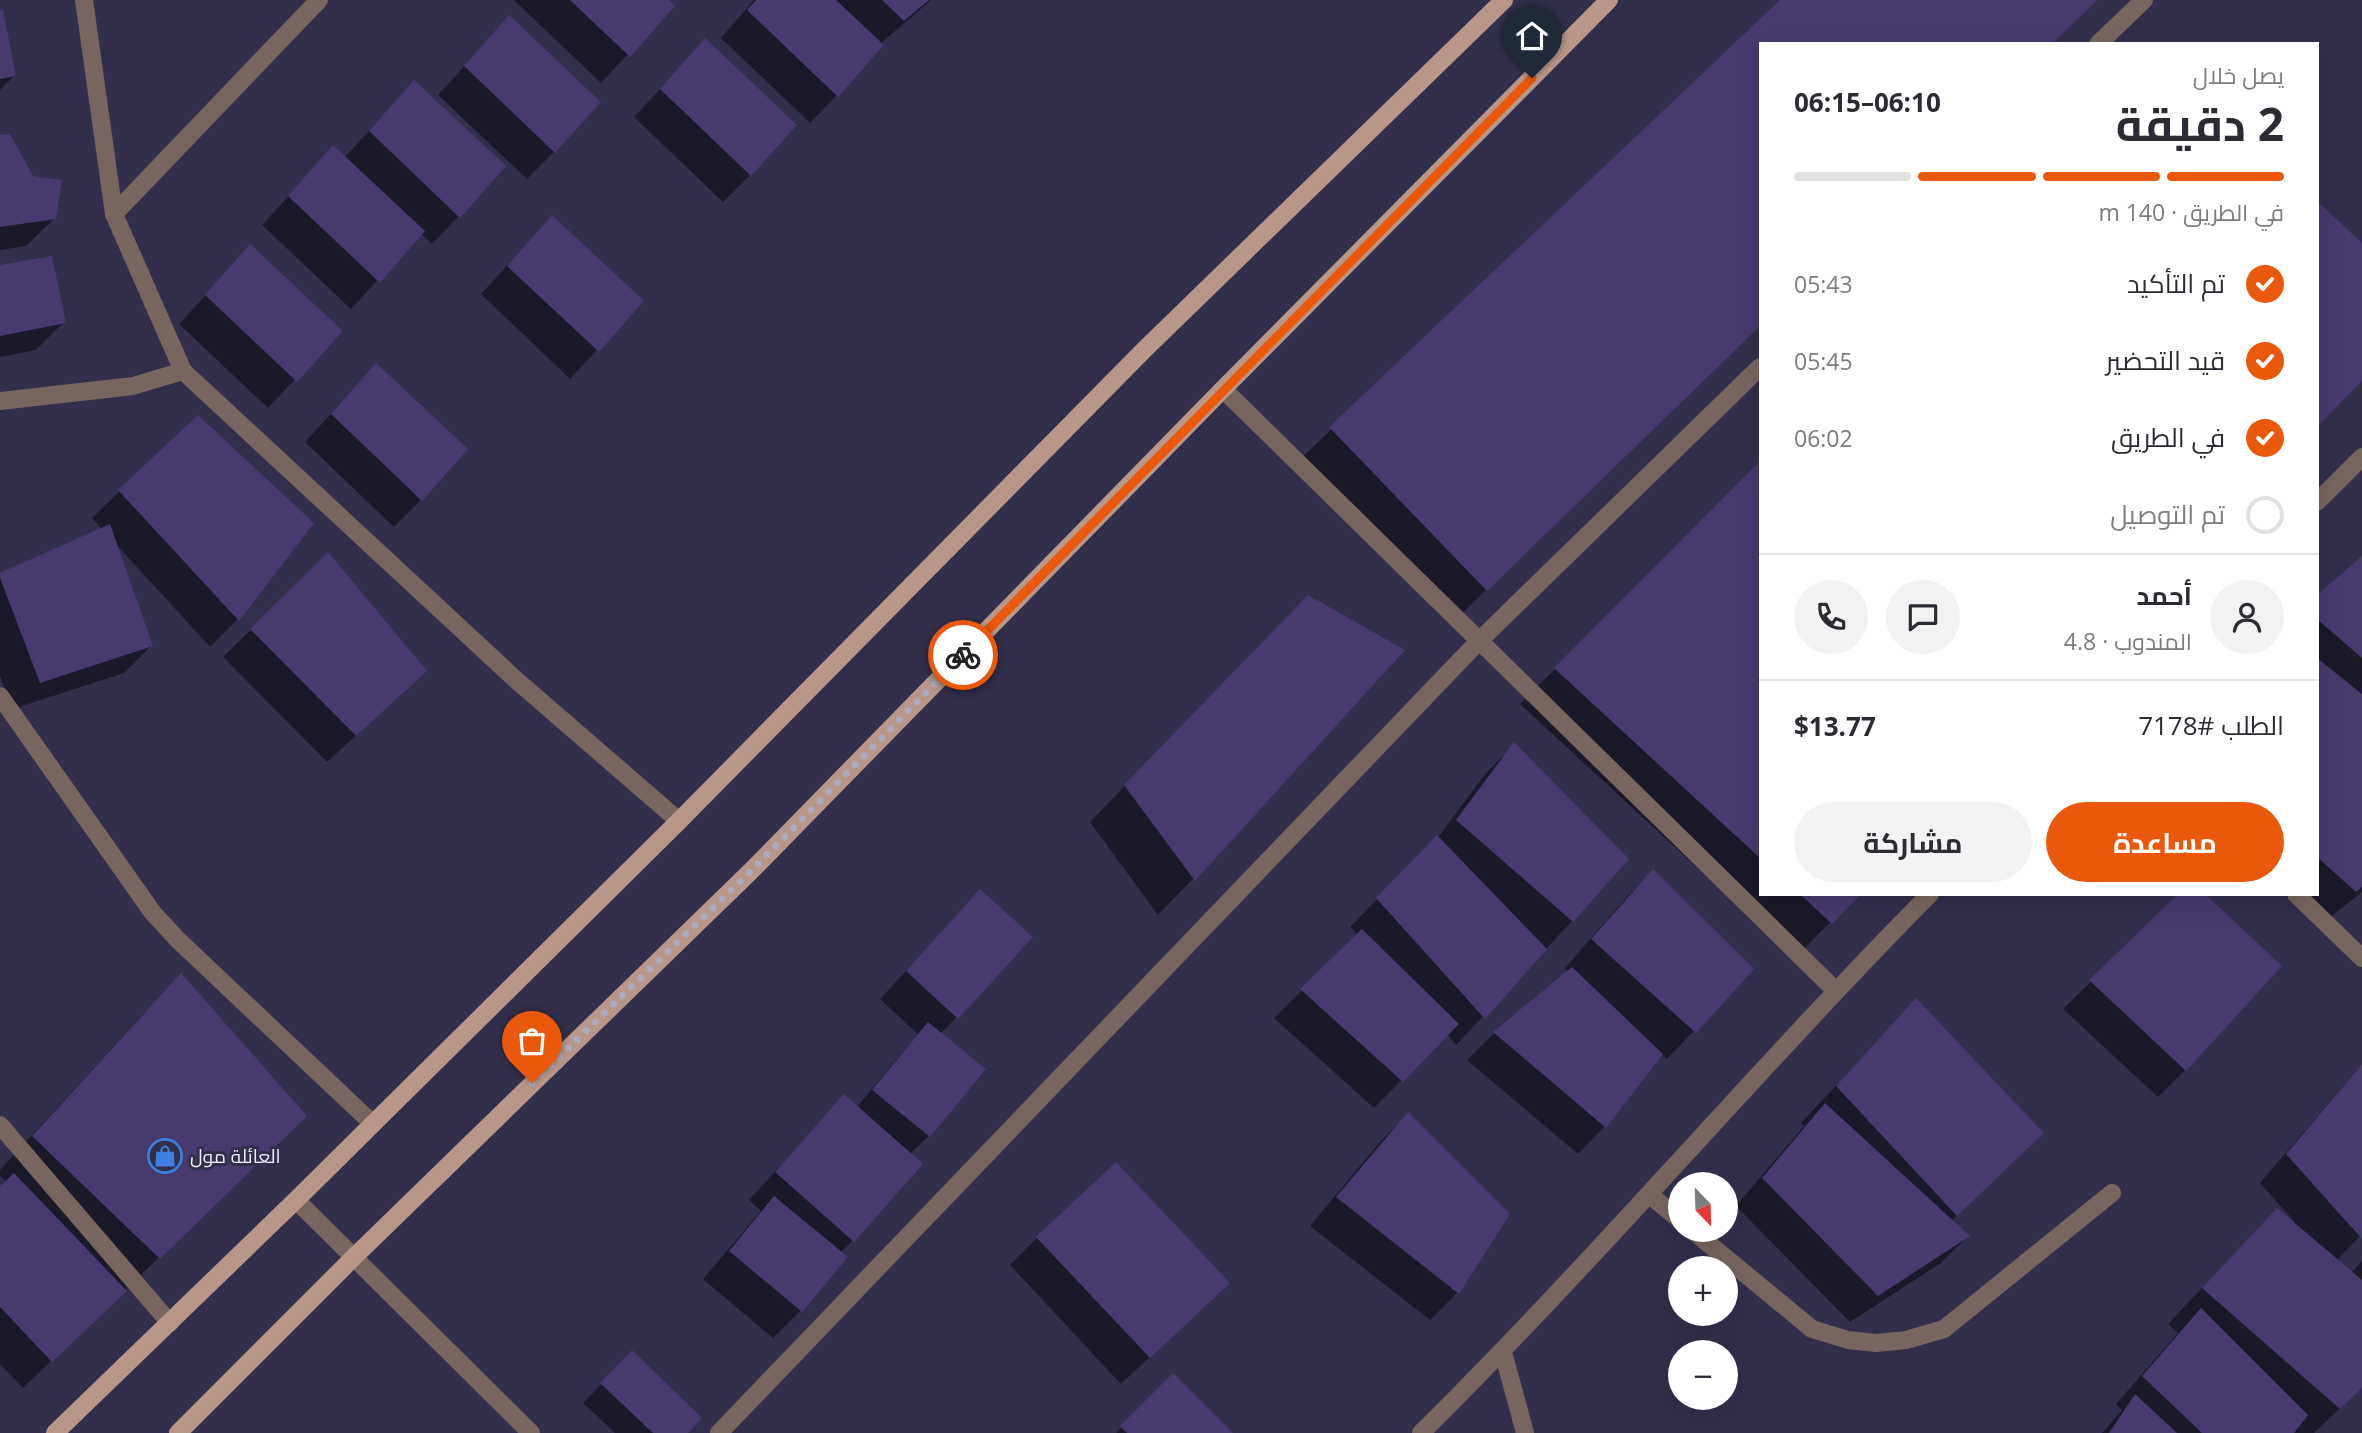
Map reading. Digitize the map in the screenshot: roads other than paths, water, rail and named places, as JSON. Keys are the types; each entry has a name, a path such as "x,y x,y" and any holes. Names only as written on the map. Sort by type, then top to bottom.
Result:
{"main road":[{"path":"55,1433 373,1124 679,821 1145,349 1503,0"},
{"path":"178,1433 353,1258 752,870 1609,0"}],"street":[{"path":"84,0 114,214 183,371 515,679 679,821"},
{"path":"114,214 319,0"},
{"path":"2100,42 2144,0"},
{"path":"719,1433 1478,642 1759,368"},
{"path":"0,401 134,386 183,371"},
{"path":"1223,389 1835,990"},
{"path":"2319,500 2362,457"},
{"path":"0,696 153,913 178,940 373,1124"},
{"path":"1421,1433 1503,1352 1650,1195 1835,990 1928,896"},
{"path":"2298,896 2362,958"},
{"path":"0,1125 170,1323"},
{"path":"1707,1242 1812,1329 1848,1340 1876,1343 1906,1340 1944,1328 2112,1193"},
{"path":"1650,1195 1668,1210"},
{"path":"296,1200 531,1433"},
{"path":"1503,1352 1525,1433"}],"place":[{"name":"العائلة مول","path":"165,1156"}]}
